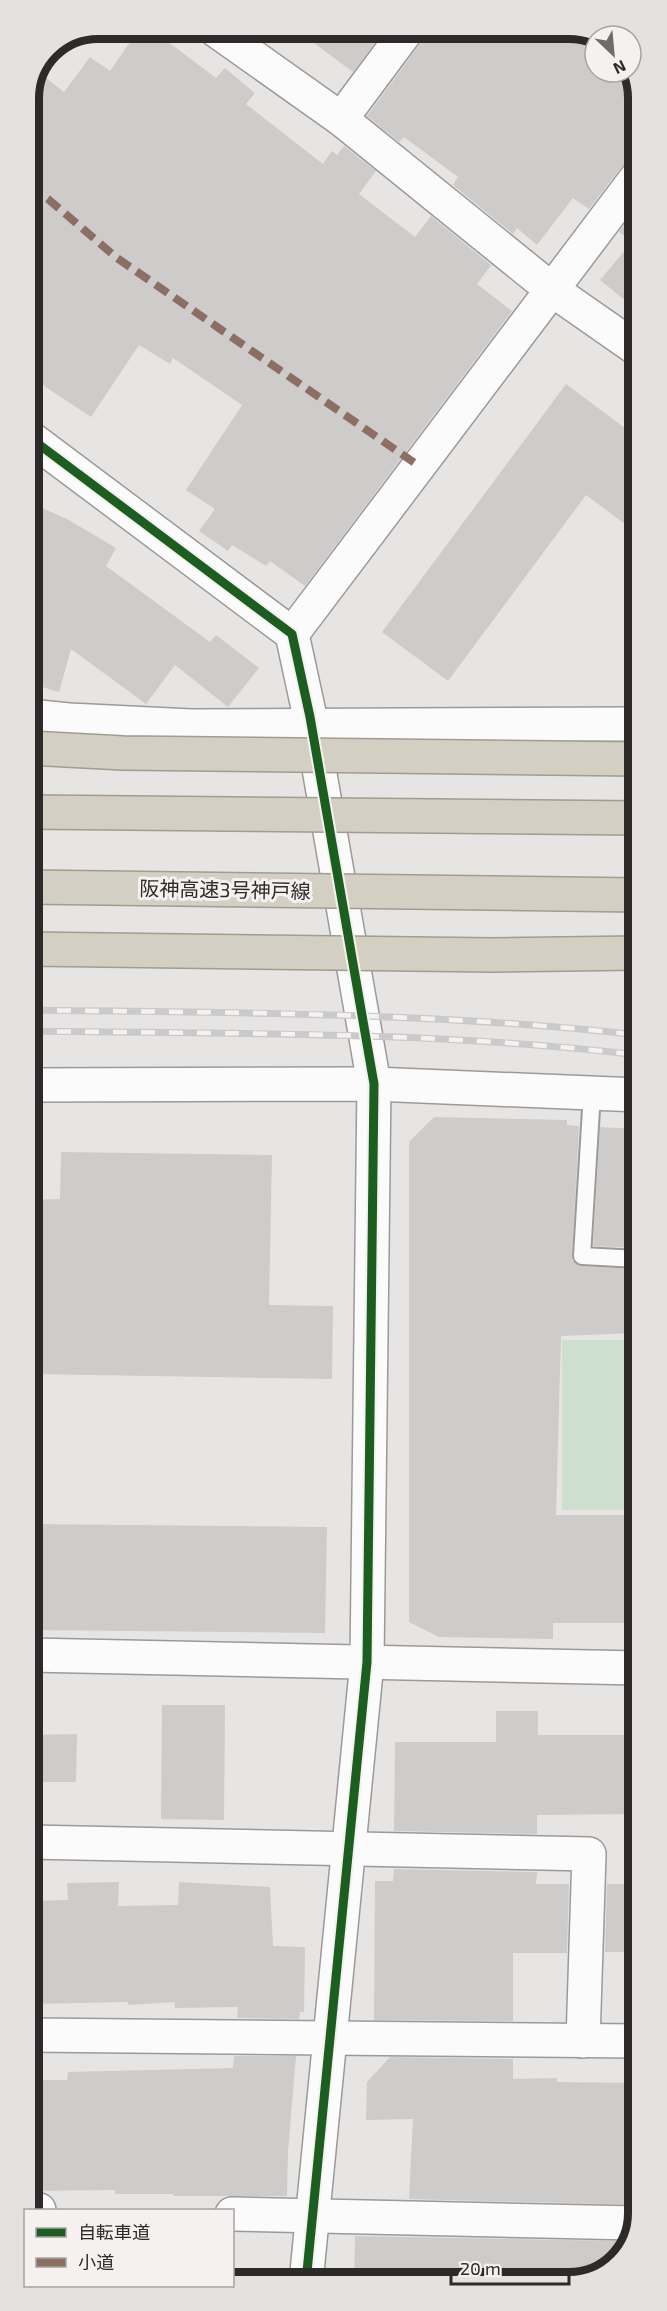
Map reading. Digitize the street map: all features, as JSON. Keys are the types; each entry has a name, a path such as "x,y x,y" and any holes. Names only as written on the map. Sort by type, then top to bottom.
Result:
{"highway":[{"path":"39,749 123,753 628,759"},
{"path":"39,812 628,818"},
{"name":"阪神高速3号神戸線","path":"39,887 628,895"},
{"path":"39,949 493,955 628,952"}],"street":[{"path":"228,39 341,120 551,289 628,343"},
{"path":"341,120 401,39"},
{"path":"292,634 628,189"},
{"path":"39,444 292,634 311,726 374,1084 367,1662 307,2272"},
{"path":"39,717 191,726 628,723"},
{"path":"39,1084 374,1084 628,1095"},
{"path":"39,1655 628,1668"},
{"path":"39,1842 589,1854 583,2041"},
{"path":"39,2035 628,2041"},
{"path":"234,2214 627,2223"}],"lane":[{"path":"592,1093 582,1256 628,1258"}],"green space":[{"path":"562,1340 628,1340 628,1510 562,1510"}],"building":[{"path":"132,39 164,39 216,78 225,68 255,93 246,104 323,164 332,151 337,155 344,146 376,171 359,194 415,237 431,216 491,265 477,284 512,311 305,586 270,561 266,566 232,545 228,551 199,531 215,509 186,490 242,405 173,358 170,364 139,345 91,417 39,383 40,87 46,78 64,92 90,57 110,71"},
{"path":"308,39 378,39 353,72"},
{"path":"423,39 581,40 583,41 583,84 626,84 628,161 589,209 573,198 537,245 517,228 513,234 453,185 458,177 404,137 399,142 367,116"},
{"path":"628,220 628,239 619,232"},
{"path":"628,247 628,303 600,280"},
{"path":"566,384 628,430 628,526 586,495 448,681 382,632"},
{"path":"39,506 67,519 116,548 106,566 210,642 216,635 259,668 228,707 175,665 146,704 71,649 59,692 39,686"},
{"path":"434,1117 567,1120 567,1125 579,1126 572,1260 581,1266 628,1268 628,1333 561,1336 556,1515 628,1515 628,1623 553,1623 553,1639 439,1637 409,1622 409,1142"},
{"path":"600,1127 628,1128 628,1248 593,1246"},
{"path":"61,1152 272,1155 269,1305 333,1306 332,1379 39,1374 39,1200 60,1199"},
{"path":"39,1524 327,1527 325,1633 39,1630"},
{"path":"162,1705 225,1705 224,1820 161,1819"},
{"path":"496,1711 538,1711 538,1735 628,1735 628,1814 537,1815 537,1834 394,1831 395,1742 496,1742"},
{"path":"77,1734 76,1782 39,1782 39,1735"},
{"path":"394,1869 537,1872 536,1884 569,1884 567,1953 513,1953 513,2021 374,2020 375,1881 393,1881"},
{"path":"119,1882 118,1906 178,1905 179,1882 270,1887 273,1946 305,1947 304,2012 300,2012 299,2019 237,2018 238,2007 175,2008 175,2002 128,2005 128,2002 39,2004 39,1901 68,1900 67,1883"},
{"path":"607,1884 628,1884 628,1952 605,1952"},
{"path":"234,2056 296,2056 288,2151 287,2196 115,2194 115,2190 39,2191 39,2080 67,2080 68,2072 233,2068"},
{"path":"390,2057 513,2059 513,2079 557,2078 557,2082 628,2083 628,2205 409,2199 413,2119 366,2120 367,2082"},
{"path":"355,2236 620,2241 616,2249 599,2264 581,2271 354,2272"}],"railway":[{"path":"39,1010 410,1018 562,1027 628,1034"},
{"path":"39,1031 334,1035 486,1042 628,1054"}],"marked path":[{"path":"39,192 117,258 419,466"}],"cycle path":[{"path":"39,444 292,634 310,717 374,1084 367,1662 307,2272"}]}
